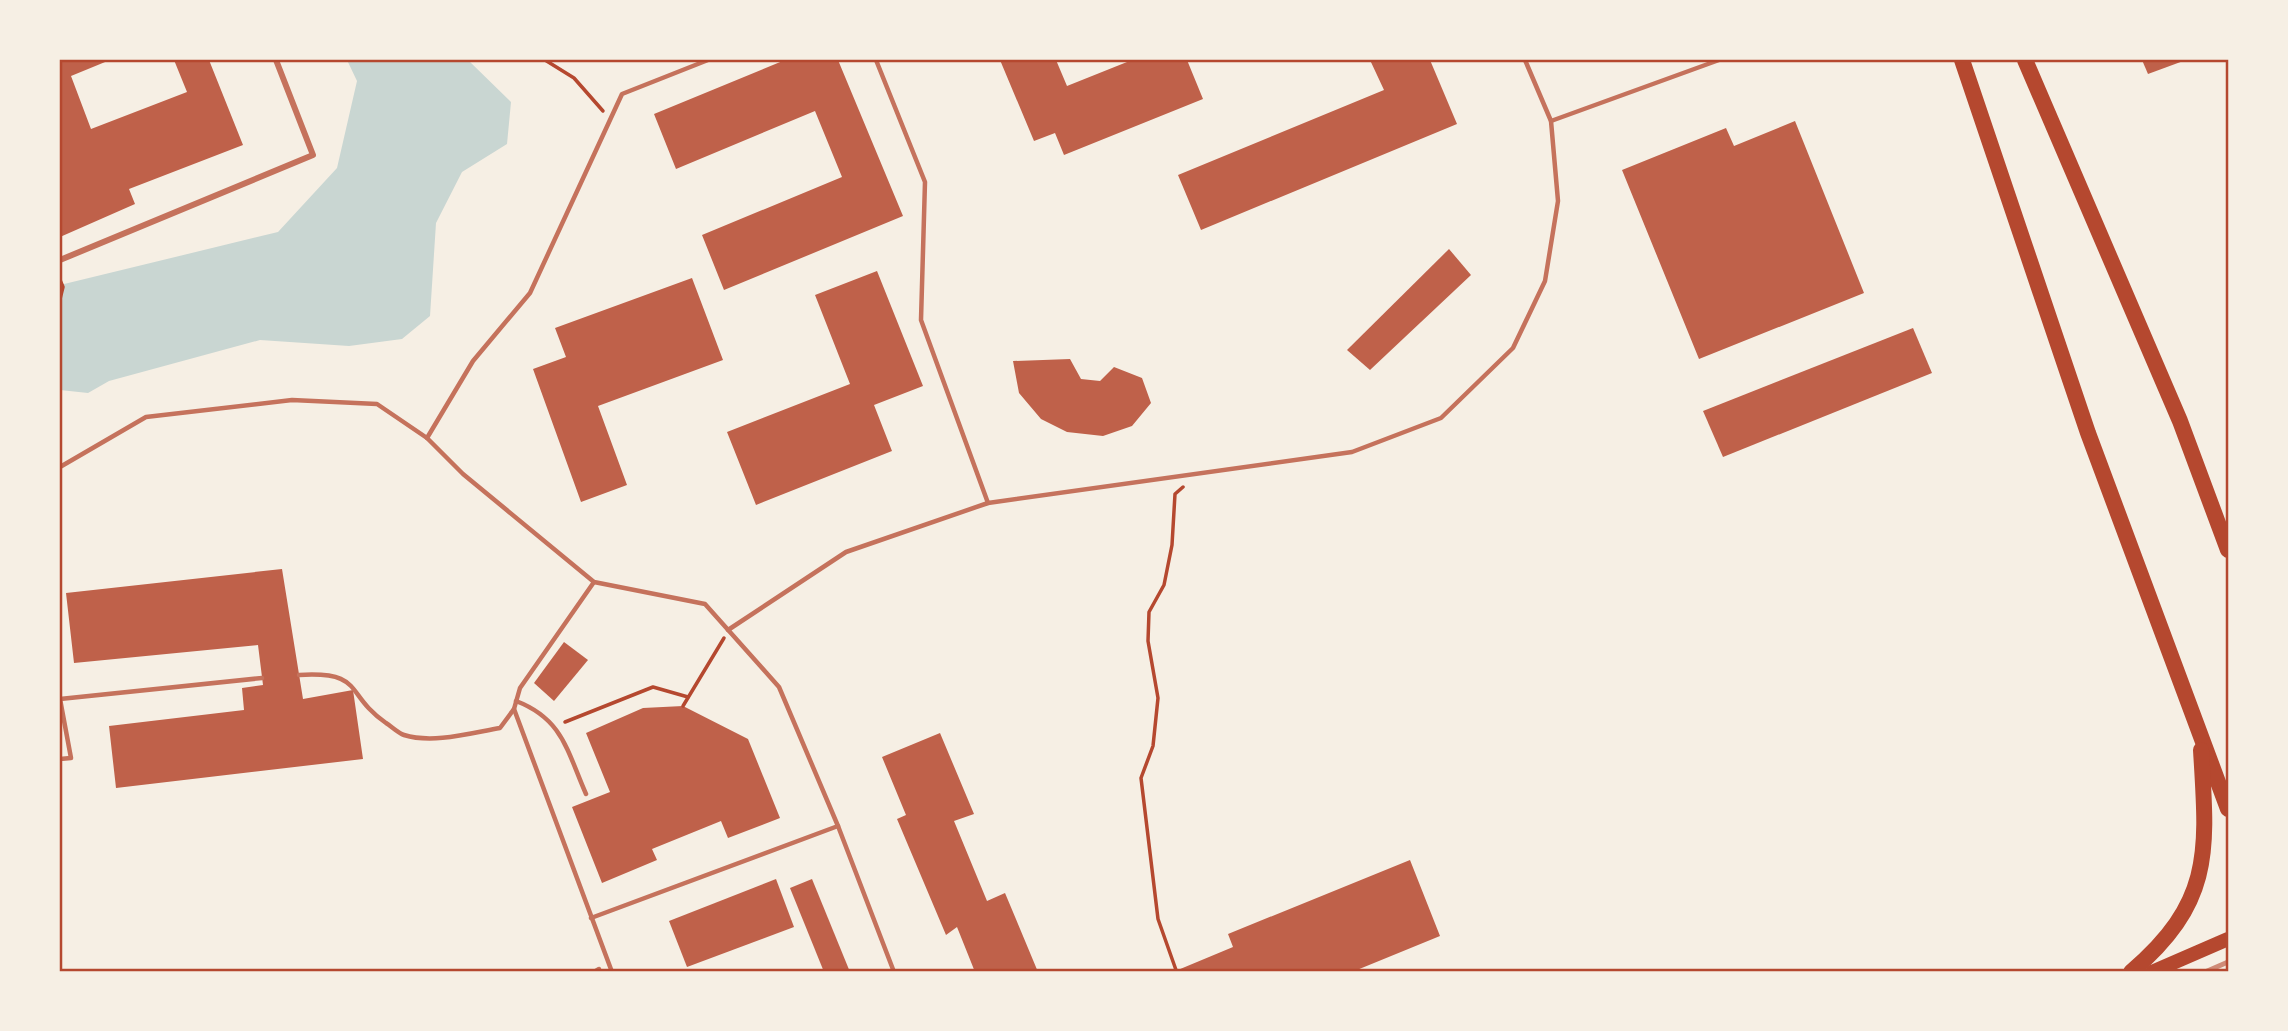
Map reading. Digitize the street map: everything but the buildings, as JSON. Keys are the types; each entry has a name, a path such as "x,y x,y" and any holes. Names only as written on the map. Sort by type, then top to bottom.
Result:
{"highway":[{"path":"1962,60 2088,433 2228,809"},
{"path":"2025,60 2180,421 2228,550"},
{"path":"2131,971 2157,950 2177,925 2192,900 2203,864 2206,825 2200,734"}],"main road":[{"path":"2152,971 2228,939"}],"street":[{"path":"60,260 313,155 276,60"}],"lane":[{"path":"427,438 473,361 530,293 622,94 708,60"},
{"path":"876,60 925,182 921,320 988,503"},
{"path":"728,630 846,552 988,503 1352,452 1441,418 1513,348 1545,281 1558,201 1551,121 1525,60"},
{"path":"1551,121 1719,60"},
{"path":"60,467 146,417 292,400 377,404 427,438 463,474 594,582 705,604 779,687 838,827 894,971"},
{"path":"299,675 329,673 353,685 374,715 403,734 446,737 500,728 514,709 520,688 594,582"},
{"path":"60,699 262,678"},
{"path":"60,691 71,758 60,759"},
{"path":"516,701 539,709 556,726 586,794"},
{"path":"514,709 612,971"},
{"path":"591,918 838,827"}],"path":[{"path":"545,60 574,78 611,119"},
{"path":"60,280 63,287 60,299"},
{"path":"1176,970 1158,919 1141,778 1153,746 1158,698 1148,641 1149,612 1164,585 1172,545 1175,494 1196,474"},
{"path":"683,706 728,630"},
{"path":"556,726 653,687 688,697"}],"shaded area":[{"path":"347,60 468,60 511,102 507,144 462,172 436,223 430,316 402,339 349,346 260,340 109,381 88,393 60,390 60,285 278,232 337,168 357,81"}],"railway":[{"path":"2205,972 2228,962"}]}
